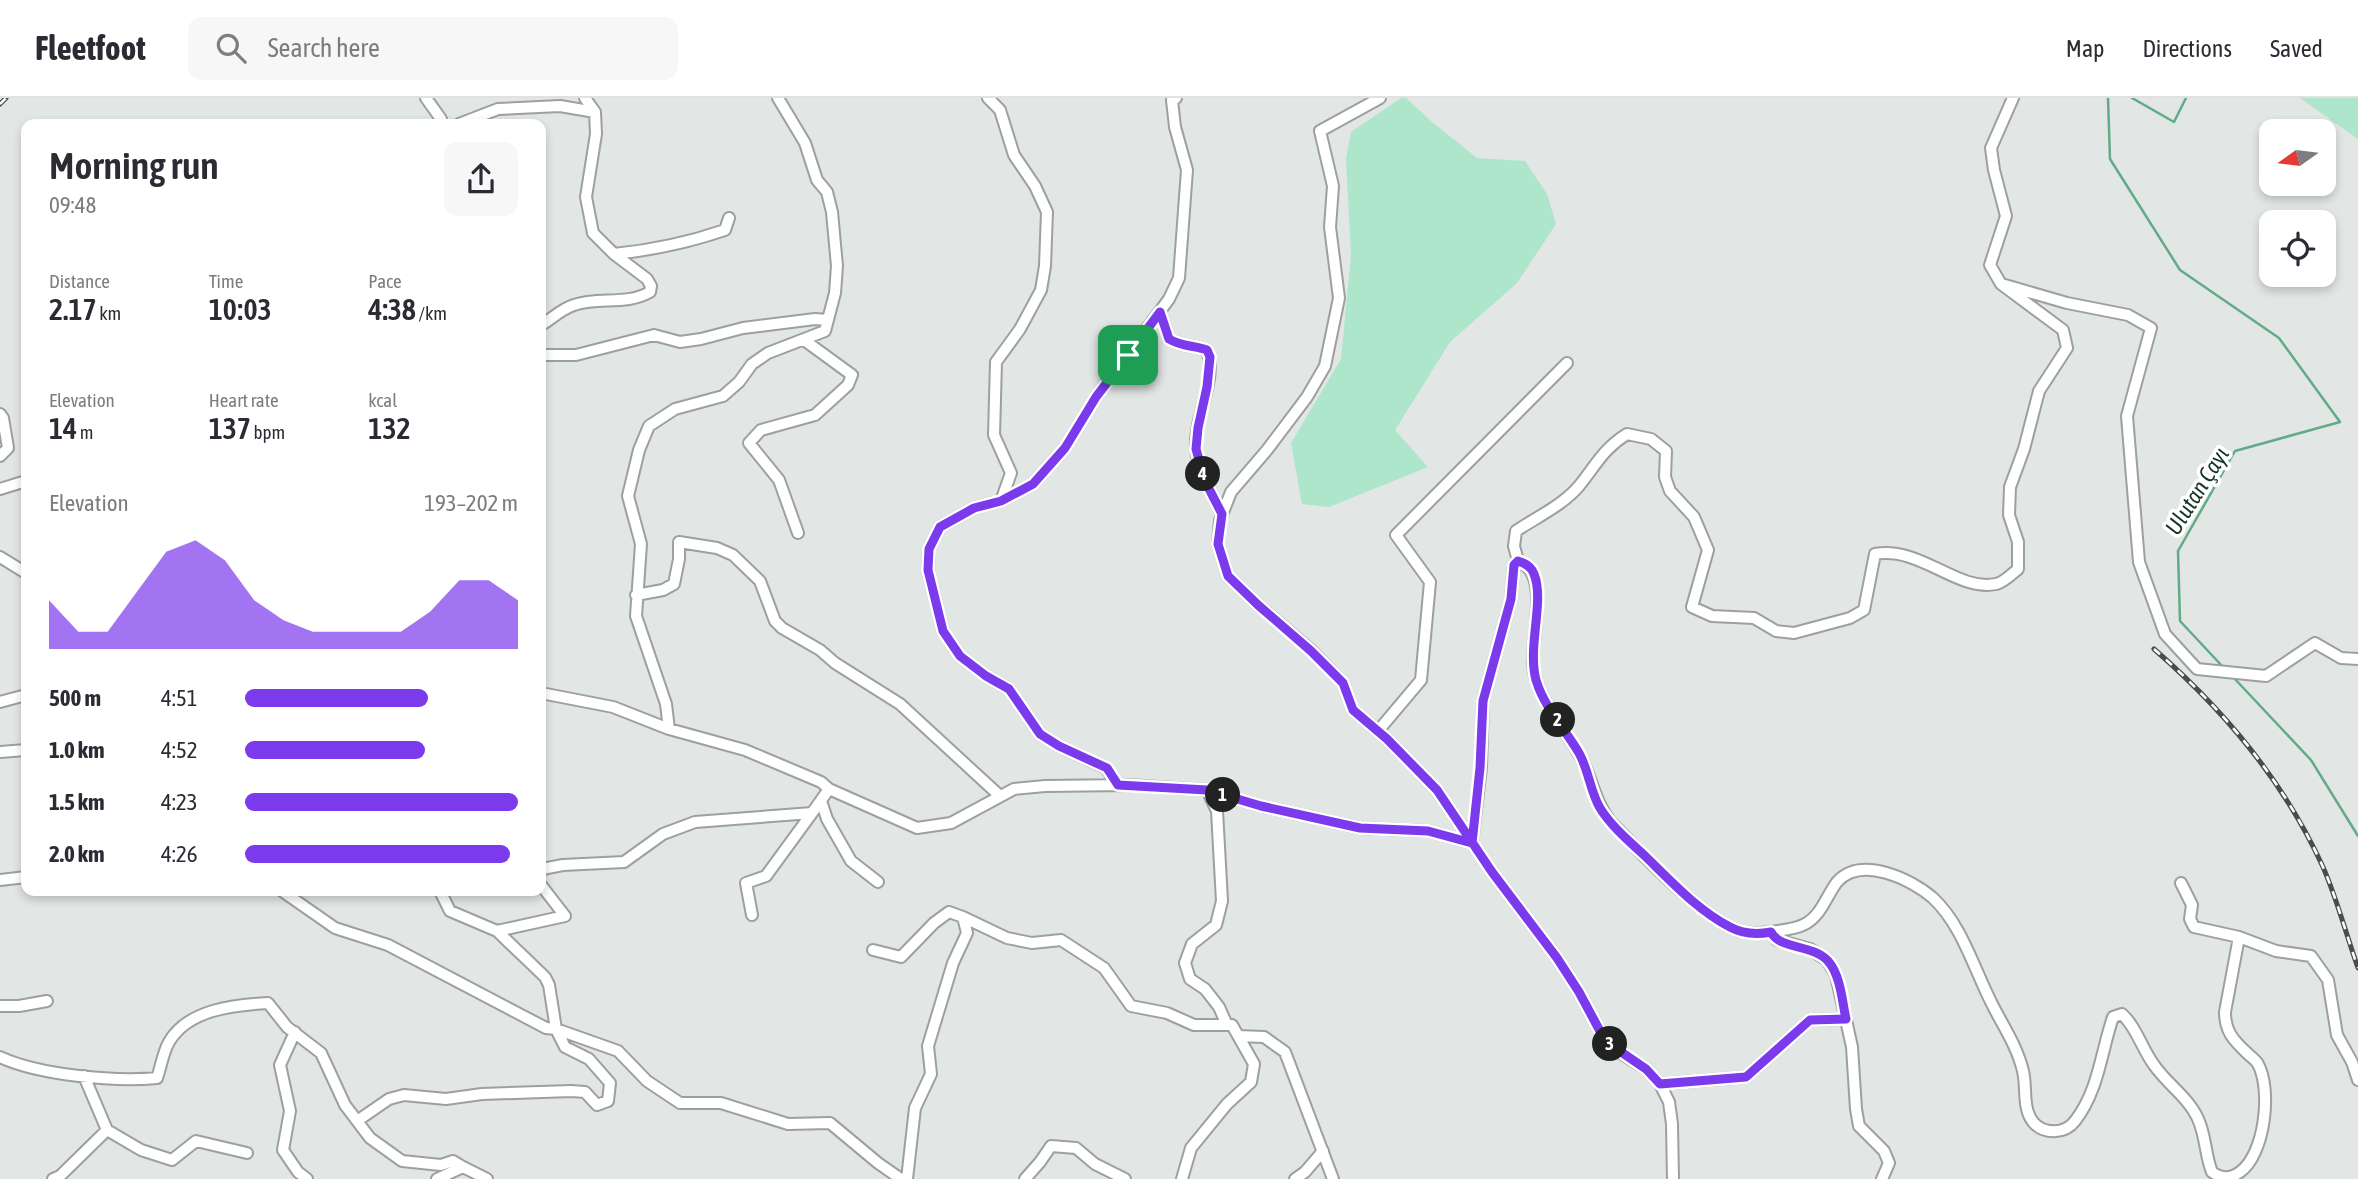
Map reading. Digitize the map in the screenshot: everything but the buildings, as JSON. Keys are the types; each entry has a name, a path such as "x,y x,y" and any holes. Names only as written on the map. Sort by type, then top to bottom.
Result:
{"street":[{"path":"426,98 440,119"},
{"path":"546,323 575,304 625,301 650,292 651,286 646,279 593,233 586,197 596,134 595,112 585,98"},
{"path":"669,729 666,704 636,616 641,544 628,496 639,450 649,426 675,410 723,396 739,382 752,364 768,353 825,331 835,293 837,266 832,212 827,192 817,180 805,143 778,98"},
{"path":"1118,785 1107,768 1059,746 1040,734 1009,689 960,656 943,631 928,570 929,549 940,527 974,508 1001,501 1033,484 1065,448 1096,397 1160,312 1179,278 1187,170 1175,127 1172,100 1176,98"},
{"path":"1380,98 1320,131 1333,186 1331,227 1339,298 1325,366 1307,397 1231,492 1222,514 1218,544 1228,576 1343,683 1353,710 1437,790 1492,872 1557,958 1608,1043 1646,1069 1660,1084 1669,1102 1673,1179"},
{"path":"2013,98 1991,148 2006,216 1990,265 2001,284 2063,330 2067,348 2039,391 2024,449 2010,487 2009,515 2018,542 2018,569 1997,584 1974,583 1937,569 1915,557 1891,552 1875,554 1864,610 1850,618 1794,633 1776,631 1754,618 1712,617 1692,607 1708,550 1694,517 1670,491 1665,477 1666,451 1651,439 1627,434 1611,444 1578,487 1516,531 1514,546 1518,561 1531,568 1535,576 1537,609 1533,667 1537,683 1543,699 1579,754 1600,809 1680,889 1719,920 1757,935 1805,924 1820,911 1840,879 1851,873 1867,870 1883,871 1900,877 1932,898 1959,934 1992,1005 2012,1039 2023,1071 2027,1110 2033,1121 2042,1129 2064,1129 2074,1122 2099,1073 2113,1017 2122,1014 2152,1063 2190,1105 2197,1117 2203,1130 2211,1172 2220,1179 2228,1179 2241,1172 2250,1160 2265,1118 2266,1092 2258,1063 2233,1040 2225,1023 2239,937"},
{"path":"989,99 1000,110 1014,155 1035,186 1047,212 1045,266 1041,290 1020,329 996,362 994,435 1011,473 1001,501"},
{"path":"472,119 498,109 560,106 595,112"},
{"path":"614,254 669,248 702,239 725,230 729,218"},
{"path":"2001,284 2067,303 2128,314 2151,328 2127,416 2139,562 2165,635 2197,669 2266,676 2315,643 2341,658 2358,659"},
{"path":"1160,312 1169,339 1181,346 1196,346 1207,350 1210,357 1196,449 1205,481 1222,514"},
{"path":"546,355 576,355 654,335 680,342 743,328 815,319 828,320"},
{"path":"798,533 779,480 749,443 761,430 815,415 848,385 852,374 804,340"},
{"path":"1378,731 1421,680 1430,582 1395,535 1567,363"},
{"path":"0,414 8,447 0,456"},
{"path":"0,489 21,483"},
{"path":"636,595 663,590 674,584 679,542 717,548 733,555 760,581 775,621 782,628 900,704 1000,796"},
{"path":"0,557 21,570"},
{"path":"1472,843 1480,768 1483,701 1511,599 1514,565 1518,561"},
{"path":"546,694 613,707 669,729 745,750 821,782 829,789 916,828 951,823 1014,789 1118,785 1207,790 1261,806 1360,828 1428,831 1472,843"},
{"path":"0,702 21,696"},
{"path":"0,752 21,750"},
{"path":"752,915 746,883 766,876 829,789"},
{"path":"1207,790 1217,811 1222,901 1216,926 1192,944 1185,963 1190,979 1205,989 1219,1007 1227,1025"},
{"path":"821,801 827,819 851,861 878,882"},
{"path":"546,868 624,862 663,834 695,822 812,813"},
{"path":"0,880 21,878"},
{"path":"2181,883 2192,905 2190,919 2194,927 2239,937 2276,951 2311,956 2328,980 2335,1028 2358,1080"},
{"path":"497,930 565,916 546,891"},
{"path":"289,896 335,928 388,945 546,1028 618,1051 647,1082 680,1102 721,1103 788,1124 830,1124 901,1179"},
{"path":"357,1121 389,1100 404,1095 446,1098 571,1091 584,1092 597,1105 608,1101 610,1083 589,1059 565,1047 556,1029 549,985 545,977 497,930 450,911 442,896"},
{"path":"873,950 901,957 934,923 949,912 1007,938 1032,943 1061,940 1104,968 1130,1006 1167,1013 1194,1025 1232,1025 1254,1064 1251,1082 1227,1104 1191,1148 1182,1179"},
{"path":"907,1179 915,1108 932,1074 928,1046 953,963 967,933 963,917"},
{"path":"1771,932 1777,940 1810,949 1827,960 1836,975 1852,1047 1859,1126 1884,1151 1889,1163 1882,1179"},
{"path":"0,1006 47,1001"},
{"path":"0,1057 11,1063 84,1076 135,1080 157,1078 169,1041 191,1019 218,1009 268,1003 287,1027 321,1053 345,1105 370,1138 402,1161 441,1165 453,1161 487,1179"},
{"path":"1660,1084 1746,1077 1810,1020 1846,1019"},
{"path":"295,1032 280,1065 290,1111 283,1150 307,1179"},
{"path":"1238,1036 1264,1037 1285,1052 1333,1179"},
{"path":"84,1076 107,1130 141,1150 172,1160 196,1141 247,1153"},
{"path":"53,1179 60,1176 107,1130"},
{"path":"1025,1179 1051,1146 1076,1148 1094,1164 1125,1179"},
{"path":"1295,1179 1306,1172 1323,1151"},
{"path":"437,1179 463,1167"}],"green space":[{"path":"1401,98 1406,98 1477,158 1525,161 1547,194 1556,224 1517,283 1450,342 1395,430 1428,467 1329,507 1302,504 1291,443 1341,359 1351,255 1346,159 1351,132"},
{"path":"2300,98 2358,98 2358,139 2336,123 2336,119 2330,119"}],"waterway":[{"name":"Ulutan Çayı","path":"2108,98 2110,159 2180,270 2279,338 2340,422 2235,451 2178,551 2180,621 2223,667"},
{"name":"Ulutan Çayı","path":"2132,98 2174,122 2186,98"},
{"name":"Ulutan Çayı","path":"2233,677 2311,760 2358,836"}],"railway":[{"path":"0,104 6,98"},
{"path":"2154,649 2228,722 2271,776 2290,805 2323,867 2358,968"}],"route":[{"path":"1128,355 1096,397 1065,448 1033,484 1001,501 974,508 940,527 929,549 928,570 943,631 960,656 1009,689 1040,734 1059,746 1107,768 1118,785 1207,790 1261,806 1360,828 1428,831 1472,843 1480,768 1483,701 1511,599 1514,565 1518,561 1525,563 1535,576 1537,609 1533,667 1537,683 1543,699 1579,754 1600,809 1680,889 1731,928 1757,935 1771,932 1777,940 1810,949 1827,960 1836,975 1846,1019 1810,1020 1746,1077 1660,1084 1646,1069 1608,1043 1557,958 1492,872 1472,843 1437,790 1387,739 1353,710 1343,683 1228,576 1218,544 1222,514 1205,481 1196,449 1207,387 1210,357 1207,350 1196,346 1181,346 1169,339 1160,312 1128,355"}]}
